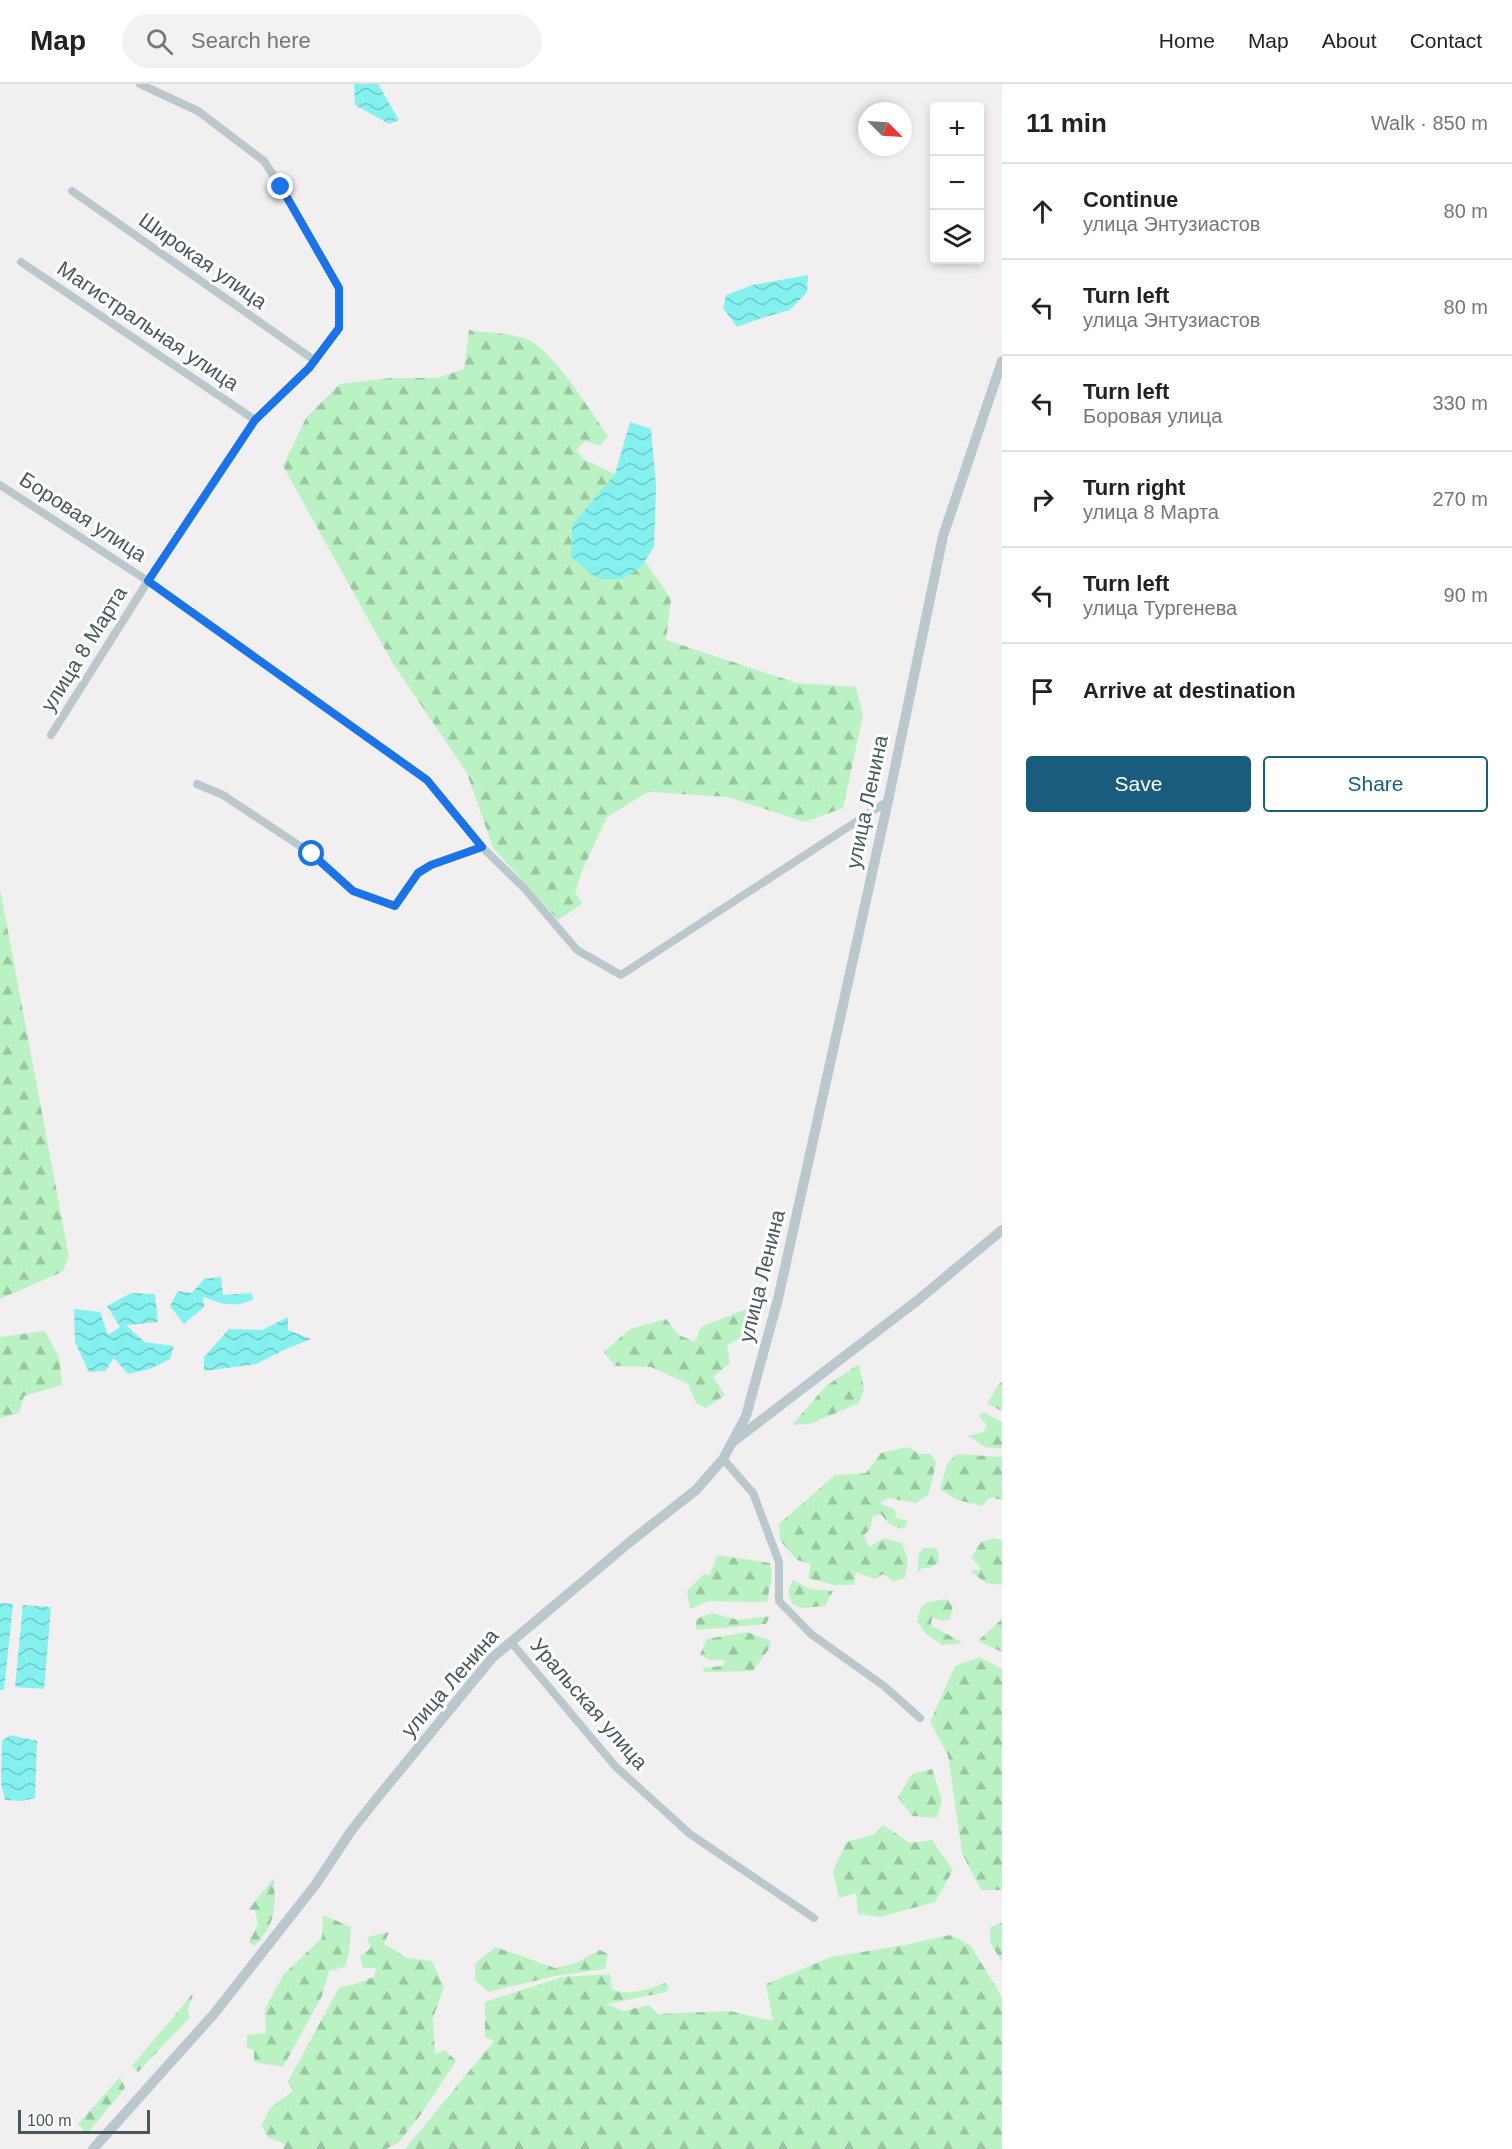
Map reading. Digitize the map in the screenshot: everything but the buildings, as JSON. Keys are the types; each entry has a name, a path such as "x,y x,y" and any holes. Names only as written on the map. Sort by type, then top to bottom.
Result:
{"street":[{"name":"улица 8 Марта","path":"51,735 148,581 255,420 314,360 339,328 339,288 264,161 198,111 140,84"},
{"name":"Широкая улица","path":"72,191 314,360"},
{"name":"Магистральная улица","path":"21,262 255,420"},
{"name":"улица Ленина","path":"93,2149 213,2014 316,1884 351,1831 492,1658 631,1541 696,1490 723,1459 746,1416 778,1299 888,801 943,536 1002,361"},
{"name":"Боровая улица","path":"0,485 148,581 427,780 482,847 525,889 577,950 621,975 888,801"},
{"path":"197,784 223,795 312,854 353,891 395,906 418,873 431,865 482,847"},
{"path":"731,1443 918,1300 1002,1230"},
{"path":"723,1459 753,1493 779,1562 779,1601 811,1634 884,1686 920,1718"},
{"name":"Уральская улица","path":"510,1642 615,1766 690,1834 813,1918"}],"green space":[{"path":"469,330 517,336 535,344 546,353 570,381 608,436 600,446 585,441 576,450 583,459 615,474 572,525 571,557 598,579 622,579 640,568 645,561 671,599 666,640 797,683 856,687 863,715 843,808 805,822 728,797 648,792 607,817 582,871 575,893 583,903 558,920 493,848 467,773 392,662 283,466 306,418 340,384 391,378 437,378 464,369"},
{"path":"0,889 69,1257 62,1272 0,1299"},
{"path":"749,1308 760,1317 755,1331 727,1345 730,1363 713,1377 725,1395 706,1408 696,1403 688,1384 651,1367 615,1366 604,1352 630,1329 666,1319 679,1335 695,1342 701,1327"},
{"path":"45,1331 59,1357 62,1385 24,1396 19,1413 0,1418 0,1337"},
{"path":"859,1364 864,1389 859,1403 810,1424 792,1425 826,1386"},
{"path":"1002,1382 1002,1411 987,1404"},
{"path":"983,1412 1002,1422 1002,1449 985,1447 968,1436 984,1432 987,1425 979,1416"},
{"path":"908,1447 919,1454 931,1454 936,1463 929,1494 916,1503 889,1498 880,1503 895,1510 896,1518 908,1521 904,1529 890,1525 881,1514 873,1516 870,1529 864,1535 869,1547 884,1538 902,1543 908,1560 905,1578 893,1581 883,1574 875,1579 856,1572 854,1585 834,1585 808,1578 811,1564 797,1560 780,1540 779,1524 835,1475 866,1473 881,1453"},
{"path":"956,1454 1002,1457 1002,1500 990,1497 982,1506 957,1500 940,1489 947,1464"},
{"path":"993,1538 1002,1540 1002,1585 986,1583 970,1571 981,1569 971,1558 981,1542"},
{"path":"923,1548 937,1548 939,1562 930,1568 922,1568 917,1574 919,1554"},
{"path":"717,1555 770,1563 772,1576 767,1602 708,1601 690,1609 687,1591 704,1574 710,1575"},
{"path":"793,1580 810,1589 833,1591 825,1606 801,1608 792,1604 788,1591"},
{"path":"947,1599 953,1606 950,1619 942,1621 932,1617 931,1625 963,1643 942,1645 925,1633 917,1621 921,1607 928,1602"},
{"path":"712,1613 738,1620 770,1616 766,1624 696,1630 696,1619"},
{"path":"1002,1619 1002,1652 978,1641"},
{"path":"747,1632 769,1640 771,1646 753,1671 705,1672 702,1668 723,1666 725,1660 710,1660 700,1655 707,1639"},
{"path":"979,1657 1002,1669 1002,1890 981,1890 962,1853 948,1755 930,1722 955,1666"},
{"path":"932,1769 942,1800 937,1818 912,1816 898,1797 912,1774"},
{"path":"883,1825 910,1843 932,1840 953,1870 935,1902 880,1917 858,1914 856,1893 839,1898 833,1872 846,1842 873,1835"},
{"path":"274,1878 275,1898 271,1922 255,1946 249,1942 258,1924 255,1910 248,1910"},
{"path":"323,1915 351,1927 349,1953 345,1967 329,1971 322,1996 283,2067 254,2062 254,2050 247,2048 247,2035 266,2033 265,2009 284,1974 322,1938"},
{"path":"1002,1923 1002,1962 990,1942 990,1927"},
{"path":"389,1932 384,1944 407,1958 432,1961 444,1987 433,2018 435,2054 445,2050 456,2061 419,2117 398,2143 386,2149 283,2149 285,2144 267,2137 262,2125 270,2108 293,2091 288,2081 339,1988 374,1977 376,1968 363,1968 360,1956 371,1948 367,1937"},
{"path":"950,1935 971,1946 1002,1997 1002,2149 405,2149 494,2041 485,2037 485,2002 562,1977 610,1974 612,1989 618,1991 638,1991 665,1983 669,1986 666,1992 607,2004 623,2011 649,2005 658,2014 729,2011 773,2021 766,1984 831,1957"},
{"path":"495,1947 555,1968 576,1963 600,1950 608,1954 605,1969 555,1976 488,1992 475,1980 475,1964"},
{"path":"195,1991 188,2008 189,2018 138,2072 132,2066"},
{"path":"120,2077 125,2088 87,2134 78,2124"}],"water":[{"path":"354,84 378,84 399,120 389,124 355,105"},
{"path":"808,275 807,292 790,310 737,327 723,308 726,295 753,285"},
{"path":"630,422 651,429 656,486 654,547 640,568 622,579 598,579 571,557 572,525 615,474"},
{"path":"221,1277 223,1295 252,1293 253,1300 228,1304 203,1297 204,1307 184,1324 170,1306 178,1291 192,1293 204,1279"},
{"path":"131,1293 155,1294 158,1322 126,1325 145,1342 174,1346 170,1359 150,1369 128,1374 114,1358 105,1371 89,1372 75,1342 74,1309 100,1312 108,1335 120,1327 107,1306"},
{"path":"288,1317 288,1330 311,1339 256,1364 204,1371 204,1357 229,1329 262,1330"},
{"path":"0,1603 13,1604 4,1690 0,1690"},
{"path":"23,1605 51,1607 44,1689 15,1687"},
{"path":"10,1735 37,1741 35,1798 22,1801 5,1800 1,1783 2,1741"}],"route":[{"path":"281,187 339,288 339,328 309,368 255,420 148,581 427,780 482,847 431,865 418,873 395,906 353,891 312,854"}]}
